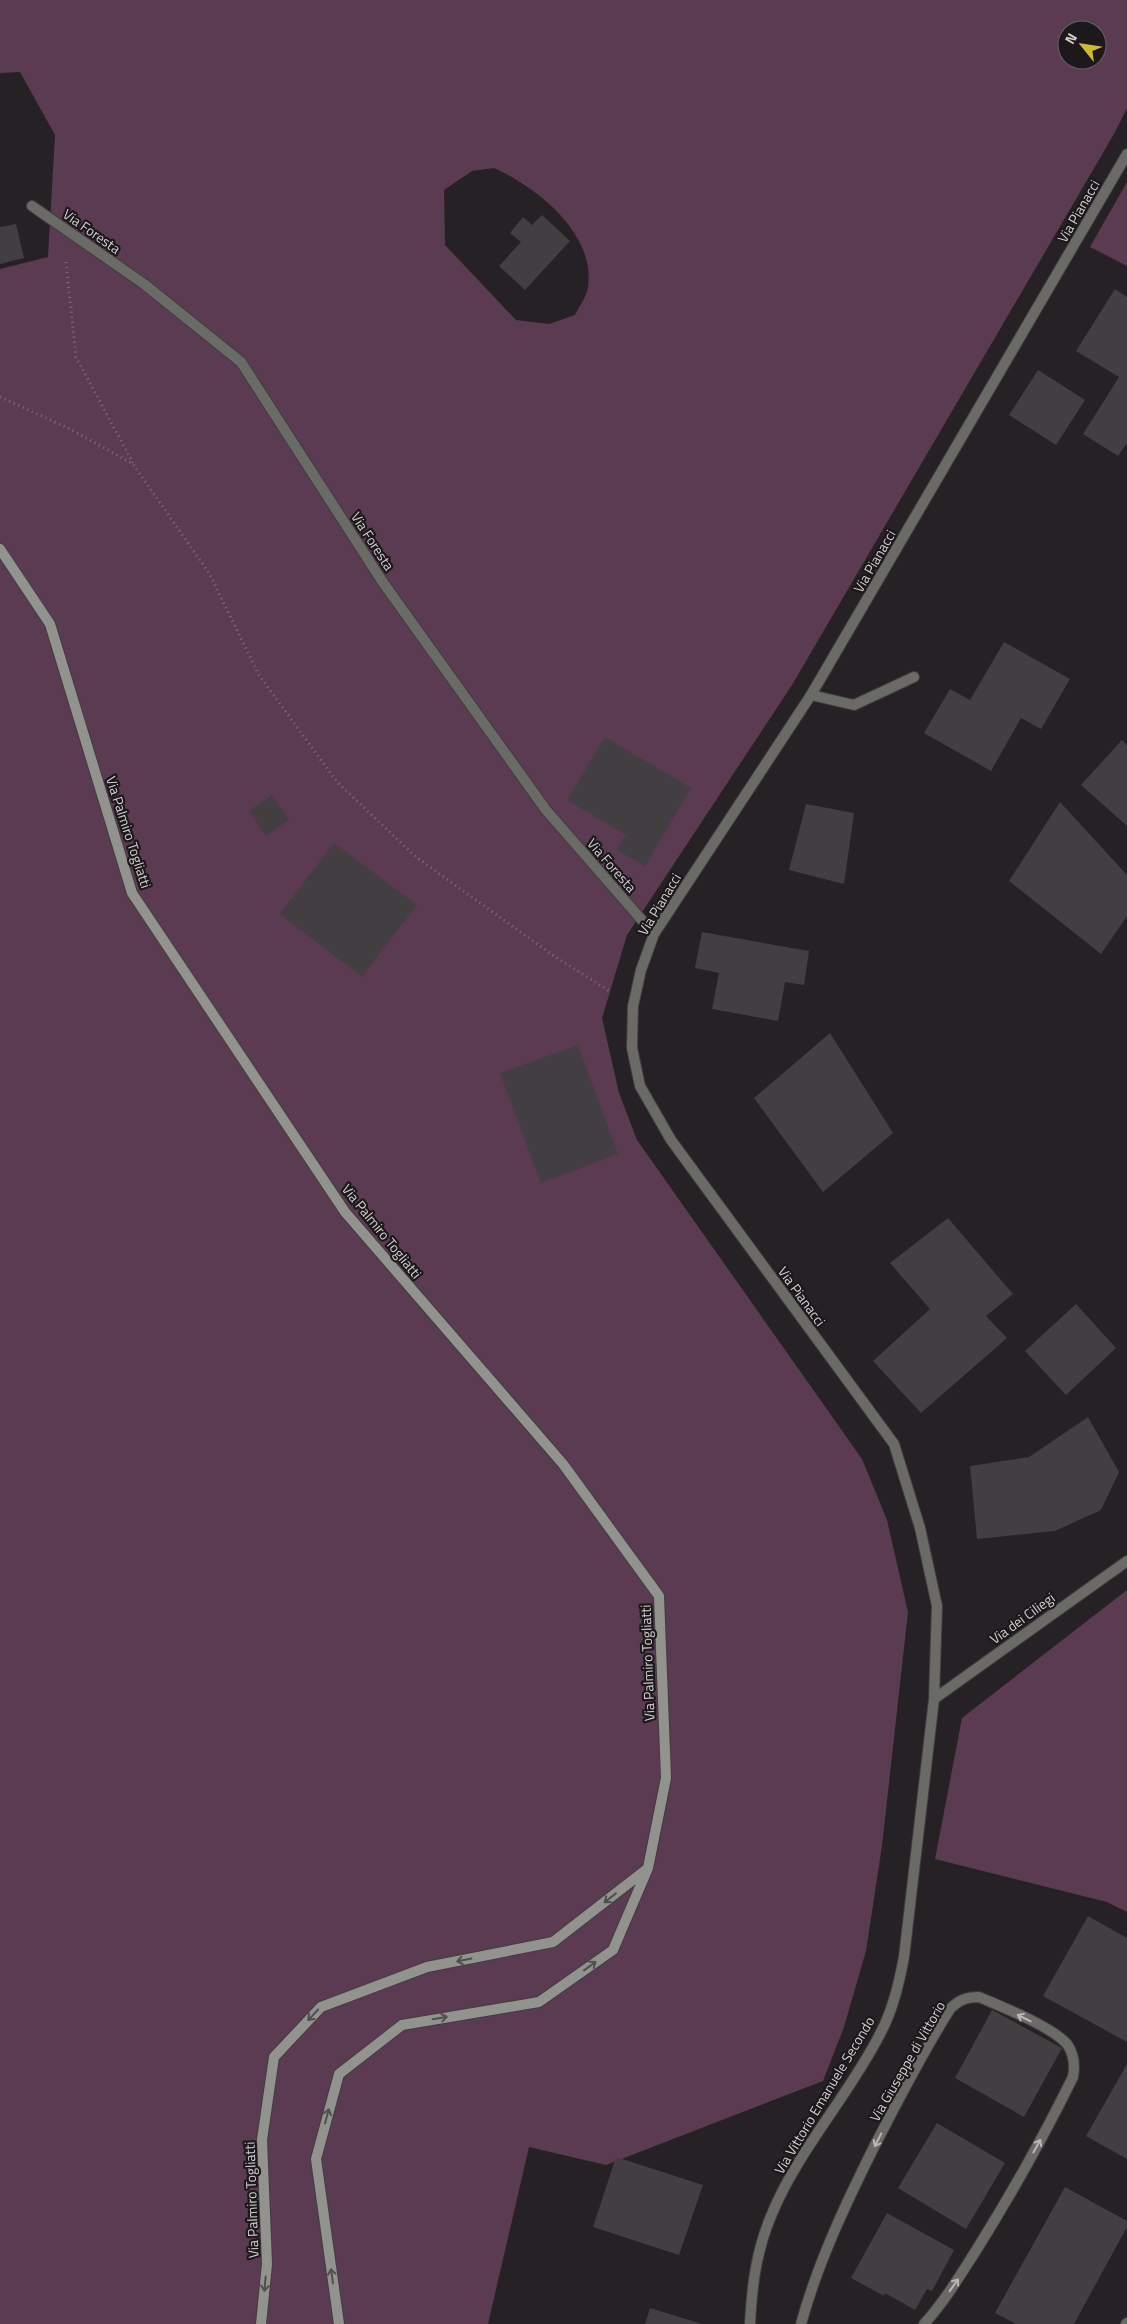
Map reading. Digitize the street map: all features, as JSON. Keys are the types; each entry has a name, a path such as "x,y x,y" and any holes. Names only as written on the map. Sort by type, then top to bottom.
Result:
{"street":[{"name":"Via Pianacci","path":"934,1699 937,1606 920,1528 894,1444 671,1140 640,1086 632,1048 633,1006 641,970 654,934 811,696 1127,154"},
{"name":"Via Foresta","path":"32,206 144,284 241,362 382,581 546,810 654,934"},
{"name":"Via Palmiro Togliatti","path":"0,549 50,624 132,893 345,1212 563,1464 659,1596 666,1778 648,1868 613,1950 539,2002 402,2025 339,2074 316,2158 339,2324"},
{"path":"811,696 854,704 914,678"},
{"name":"Via dei Ciliegi","path":"934,1699 1127,1561"},
{"name":"Via Vittorio Emanuele Secondo","path":"750,2324 755,2264 771,2215 802,2155 873,2047 893,2003 904,1957 934,1699"},
{"name":"Via Palmiro Togliatti","path":"262,2324 267,2264 262,2140 274,2057 321,2007 426,1967 553,1942 648,1868"},
{"name":"Via Giuseppe di Vittorio","path":"801,2324 811,2289 840,2217 902,2092 950,2009 957,2002 968,1997 979,1997 1058,2035 1068,2046 1075,2067 1073,2077 994,2222 958,2279 924,2324"}],"path":[{"path":"63,227 76,357 134,464 209,573 259,675 337,782 416,857 554,956 633,1006"},
{"path":"0,397 68,428 134,464"}],"shaded area":[{"path":"0,0 1127,0 1127,108 1114,134 792,685 627,935 602,1018 619,1093 637,1140 862,1459 887,1520 908,1612 882,1846 866,1951 844,2027 823,2081 606,2165 529,2147 488,2324 0,2324 0,269 48,257 55,135 20,72 0,73","holes":["494,168 511,176 545,200 560,215 573,231 583,249 588,267 588,287 585,298 575,315 549,324 516,320 445,245 444,190 472,171"]},
{"path":"1127,182 1127,266 1090,247"},
{"path":"1127,1590 1127,1912 1107,1902 935,1859 962,1718"}],"building":[{"path":"542,215 570,241 525,290 499,266 521,242 510,233 523,217 532,225"},
{"path":"16,224 24,258 0,264 0,227"},
{"path":"1115,289 1127,297 1127,443 1118,456 1083,434 1119,377 1076,351"},
{"path":"1038,370 1085,400 1056,445 1009,415"},
{"path":"1004,642 1070,679 1041,729 1021,718 991,771 924,733 950,689 970,700"},
{"path":"605,737 691,788 645,866 617,850 626,835 567,800"},
{"path":"1122,740 1127,745 1127,826 1081,785"},
{"path":"272,795 289,820 266,836 249,811"},
{"path":"1060,802 1127,875 1127,916 1101,954 1009,881"},
{"path":"806,804 854,813 844,884 789,870"},
{"path":"334,843 417,905 362,977 280,914"},
{"path":"702,932 809,951 804,985 785,982 778,1021 712,1009 719,973 695,968"},
{"path":"830,1033 893,1133 823,1192 754,1098"},
{"path":"578,1045 618,1154 541,1183 500,1073"},
{"path":"948,1218 1013,1294 986,1316 1007,1338 921,1413 873,1361 930,1309 890,1263"},
{"path":"1076,1304 1116,1348 1066,1395 1025,1351"},
{"path":"1088,1417 1119,1472 1101,1510 1055,1531 977,1539 970,1466 1029,1457"},
{"path":"1088,1916 1127,1938 1127,2042 1043,1996"},
{"path":"992,2010 1062,2048 1024,2117 955,2078"},
{"path":"1127,2064 1127,2159 1086,2136"},
{"path":"937,2123 1005,2163 966,2229 898,2188"},
{"path":"616,2157 703,2185 679,2255 593,2227"},
{"path":"1065,2187 1127,2221 1127,2227 1074,2324 1016,2324 995,2313"},
{"path":"887,2213 954,2250 932,2291 927,2289 915,2310 885,2293 884,2296 851,2278"},
{"path":"650,2308 702,2324 645,2324"}]}
